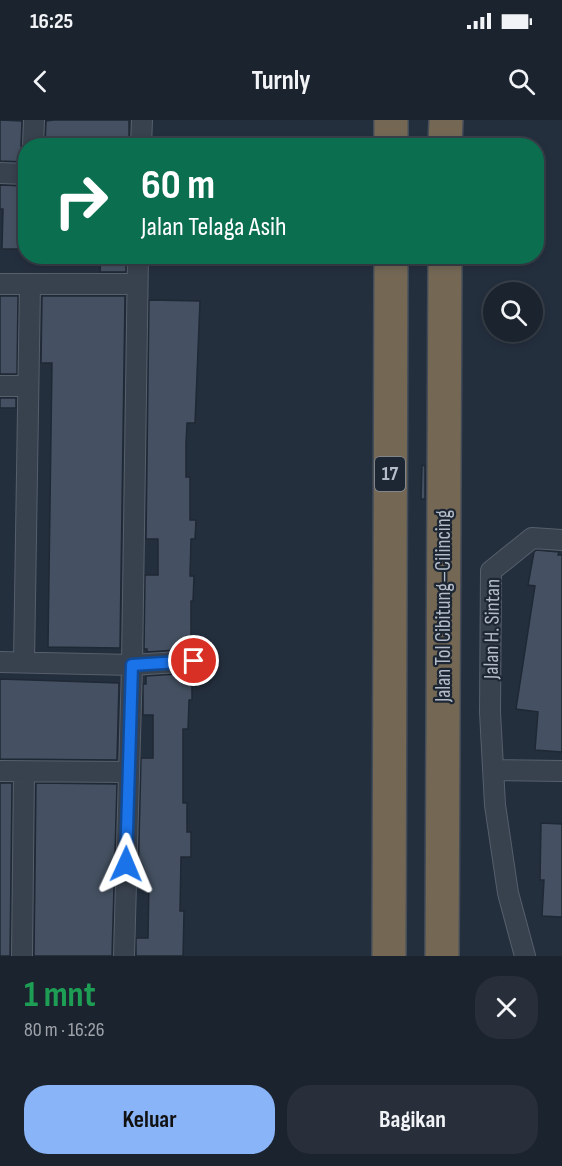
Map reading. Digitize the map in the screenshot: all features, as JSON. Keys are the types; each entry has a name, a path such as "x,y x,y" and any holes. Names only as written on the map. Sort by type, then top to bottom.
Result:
{"highway":[{"path":"391,120 391,138"},
{"path":"446,120 446,138"},
{"name":"17","path":"389,956 391,264"},
{"name":"Jalan Tol Cibitung–Cilincing","path":"442,956 445,264"}],"street":[{"path":"33,138 34,120"},
{"path":"141,138 142,120"},
{"path":"0,173 18,174"},
{"path":"124,956 132,665 138,264"},
{"path":"0,284 137,284"},
{"path":"24,663 30,284"},
{"path":"0,386 28,386"},
{"name":"Jalan H. Sintan","path":"525,956 508,893 495,805 490,712 491,570 532,538 562,540"},
{"path":"0,662 132,665 194,661"},
{"path":"494,770 562,771"},
{"path":"0,771 128,772"},
{"path":"22,956 24,772"}],"building":[{"path":"0,120 22,121 21,138 18,138 18,162 0,161"},
{"path":"129,120 129,138 45,138 46,121"},
{"path":"0,185 18,186 18,249 2,249 3,209 0,209"},
{"path":"100,264 126,264 126,272 100,272"},
{"path":"0,296 18,296 17,374 0,374"},
{"path":"42,296 125,296 120,648 48,647 52,363 41,363"},
{"path":"149,300 200,301 195,423 187,423 186,443 186,477 190,477 190,520 196,520 195,539 191,539 190,576 194,576 193,601 191,601 191,649 147,652 147,649 144,649 145,575 158,575 158,539 146,539"},
{"path":"0,398 16,398 16,408 0,408"},
{"path":"422,465 425,466 425,499 421,499"},
{"path":"536,550 559,552 558,555 562,555 562,752 535,750 538,712 516,709 535,586 528,585"},
{"path":"192,673 192,700 189,700 188,729 183,729 183,803 187,803 187,832 191,832 191,857 181,857 180,911 184,911 183,956 136,956 136,938 148,938 149,883 138,883 141,758 153,758 153,715 143,715 143,684 146,684 146,676"},
{"path":"0,679 119,683 117,760 0,759"},
{"path":"0,783 12,783 10,956 0,956"},
{"path":"36,783 117,784 112,956 34,956"},
{"path":"541,823 562,824 562,917 542,916 544,880 540,880"}],"route":[{"path":"126,864 132,665 194,661"}]}
